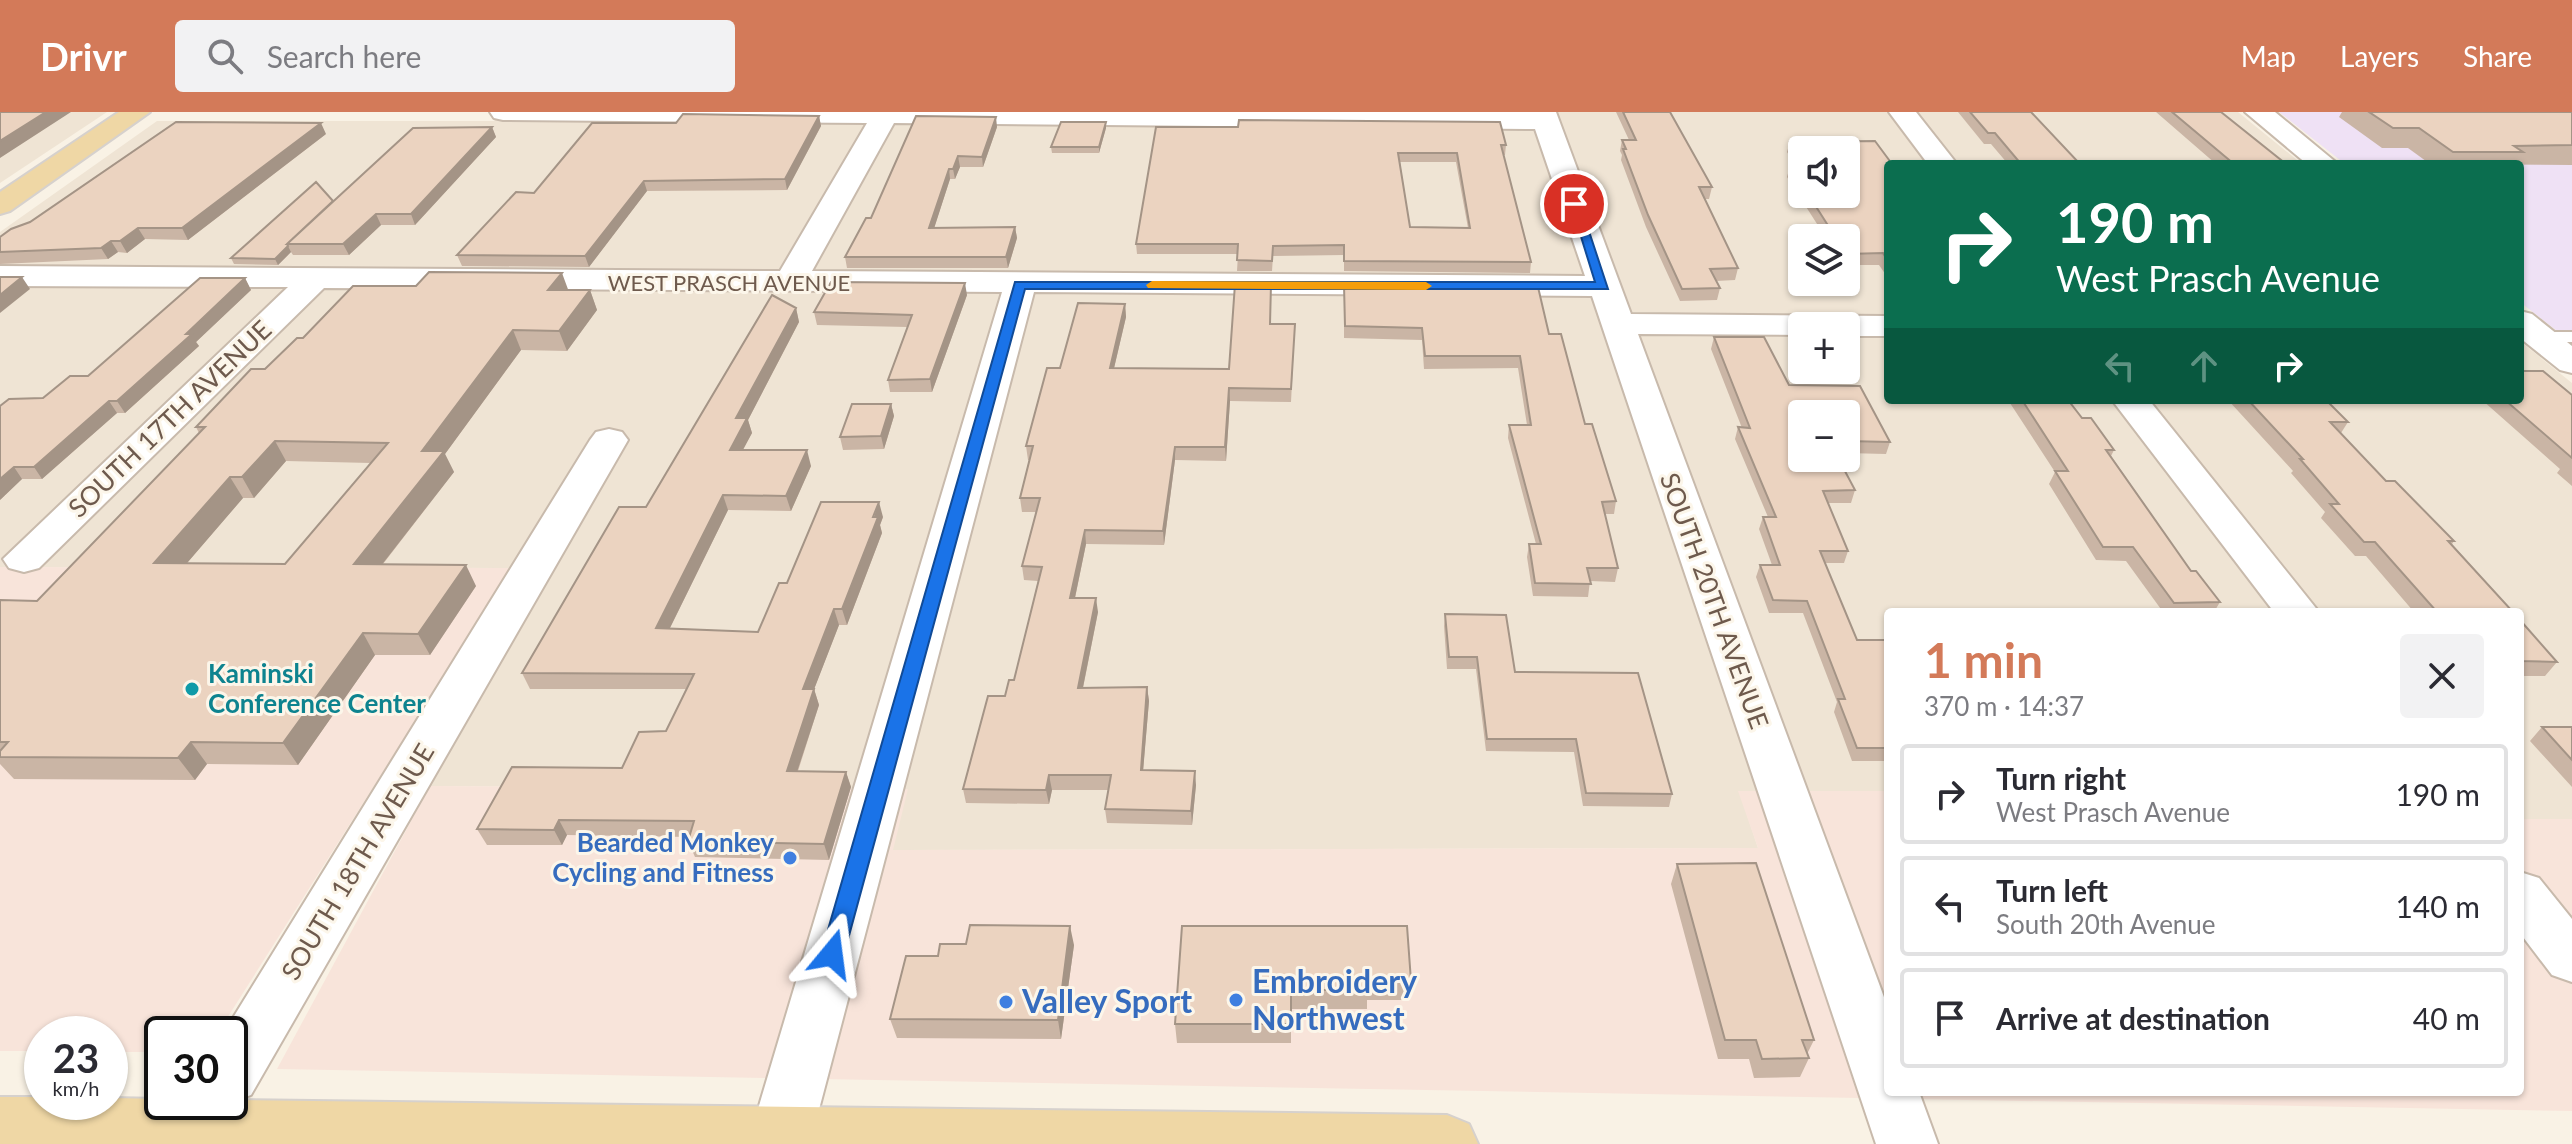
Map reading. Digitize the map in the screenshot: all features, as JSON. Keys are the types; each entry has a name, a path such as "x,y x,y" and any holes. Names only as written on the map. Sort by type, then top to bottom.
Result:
{"main road":[{"path":"0,205 137,112"},
{"path":"0,1125 202,1125 1447,1144"}],"street":[{"path":"503,112 1544,116"},
{"path":"1902,112 1940,160"},
{"path":"2258,112 2319,160"},
{"path":"789,283 886,113"},
{"name":"SOUTH 20TH AVENUE","path":"1544,116 1884,1076"},
{"name":"WEST PRASCH AVENUE","path":"0,276 1020,285 1609,305 1884,326"},
{"name":"SOUTH 17TH AVENUE","path":"24,559 315,279"},
{"path":"781,1136 1020,285"},
{"path":"2535,329 2572,363"},
{"path":"2133,404 2294,608"},
{"name":"SOUTH 18TH AVENUE","path":"248,1046 609,440"},
{"path":"2524,898 2572,959"},
{"name":"SOUTH 20TH AVENUE","path":"1891,1096 1907,1144"}],"shaded area":[{"path":"0,112 107,112 0,183"},
{"path":"503,112 2238,112 2297,160 1884,160 1884,404 2524,404 2524,344 2572,383 2572,819 2524,819 2524,608 1884,608 1884,791 1739,791 1758,848 892,850 907,789 430,786 543,575 512,568 0,567 0,232 157,121 494,121"},
{"path":"2279,112 2572,112 2572,338 2566,338 2524,305 2524,160 2340,160"},
{"path":"0,567 512,568 228,1016 144,1016 144,1052 128,1052 128,1016 24,1016 24,1051 0,1051"},
{"path":"430,786 908,789 893,850 1758,848 1738,791 1884,791 1884,1096 2524,1096 2524,819 2572,819 2572,1111 277,1069"}],"building":[{"path":"0,112 46,112 0,141"},
{"path":"1623,112 1670,112 1712,187 1699,187 1738,268 1710,269 1720,288 1682,289 1648,215 1623,149 1626,149 1622,140 1636,140"},
{"path":"1970,112 2031,112 2076,160 2018,160 1995,133 1988,133"},
{"path":"2172,112 2221,112 2281,160 2229,160"},
{"path":"2369,112 2572,112 2572,145 2514,146 2523,152 2453,152 2419,128 2393,128"},
{"path":"683,114 819,116 785,179 644,181 585,256 457,255 516,192 534,193 592,123 676,123"},
{"path":"916,116 996,117 982,157 958,156 953,169 949,169 929,228 1015,227 1006,257 845,257 866,218 871,218"},
{"path":"1239,120 1500,122 1506,145 1501,145 1531,262 1344,261 1344,245 1273,246 1272,261 1237,260 1238,244 1136,244 1156,127 1238,127","holes":["1398,153 1457,153 1470,228 1410,227"]},
{"path":"176,122 321,123 182,228 138,228 120,241 111,241 101,248 0,252 0,237 30,222"},
{"path":"1061,122 1106,122 1099,147 1051,147"},
{"path":"492,127 411,214 376,214 343,244 287,244 413,128"},
{"path":"1860,141 1875,141 1889,160 1884,160 1884,255 1860,254 1860,224 1827,224 1817,208 1860,208"},
{"path":"316,182 333,201 275,259 231,258"},
{"path":"429,272 562,273 548,290 590,290 559,331 513,330 422,451 444,451 354,564 466,565 418,634 363,633 283,743 191,742 178,758 0,757 0,751 8,742 0,742 0,600 37,601 205,427 196,427 251,369 265,369 297,338 303,338 353,286 416,286","holes":["275,441 388,443 285,564 154,563 230,477 242,477"]},
{"path":"0,277 22,277 0,295"},
{"path":"200,278 245,278 186,334 192,334 117,401 109,401 34,467 14,467 0,479 0,406 9,399 43,398 70,376 88,376"},
{"path":"831,282 965,283 930,379 888,380 912,315 814,312"},
{"path":"1235,284 1271,284 1270,324 1295,324 1291,389 1229,388 1225,447 1175,447 1163,531 1085,530 1070,598 1096,598 1078,688 1147,687 1141,770 1195,771 1191,811 1105,809 1111,775 1049,775 1046,790 963,789 988,696 1005,696 1009,680 1014,680 1042,567 1022,566 1040,498 1020,498 1033,446 1026,446 1047,368 1060,368 1078,303 1125,304 1110,368 1229,369"},
{"path":"1344,285 1538,287 1549,334 1561,334 1585,424 1592,424 1616,501 1602,502 1618,568 1587,568 1591,584 1535,583 1529,544 1541,544 1509,425 1531,425 1520,356 1425,356 1422,328 1345,326"},
{"path":"772,295 796,308 736,418 747,418 730,450 807,450 786,496 723,495 656,628 758,632 779,583 787,583 821,502 879,502 873,517 878,517 842,609 834,609 803,689 814,689 787,771 846,772 824,844 688,841 694,821 559,820 554,830 477,829 512,767 622,768 639,732 666,731 694,674 522,673 619,507 646,507"},
{"path":"1714,337 1764,337 1789,385 1860,386 1890,442 1860,441 1860,400 1788,400 1788,472 1845,472 1855,490 1823,491 1848,551 1820,551 1857,640 1884,640 1884,748 1857,748 1838,699 1845,699 1807,601 1773,600 1760,565 1780,565 1763,517 1776,517 1738,427 1750,428"},
{"path":"2524,371 2543,371 2572,395 2572,458 2510,404 2524,404"},
{"path":"852,404 891,404 881,436 840,437"},
{"path":"2025,404 2071,404 2082,418 2091,418 2114,450 2106,450 2191,571 2196,571 2220,602 2174,603 2133,547 2103,547 2055,471 2068,471"},
{"path":"2252,404 2330,404 2348,422 2330,422 2386,481 2395,481 2454,541 2448,541 2509,608 2433,608 2375,542 2364,542 2330,504 2339,504 2300,459 2303,459"},
{"path":"1445,614 1506,615 1515,672 1638,673 1672,794 1586,793 1576,739 1487,739 1477,657 1449,657"},
{"path":"2524,625 2557,662 2524,661"},
{"path":"2542,727 2572,727 2572,760"},
{"path":"1756,863 1814,1040 1802,1040 1809,1058 1762,1059 1756,1040 1725,1040 1677,864"},
{"path":"970,925 1070,926 1058,1020 890,1019 906,956 938,956 940,944 966,944"},
{"path":"1182,926 1407,926 1411,981 1368,981 1368,990 1291,990 1291,1024 1175,1024"}],"slow traffic":[{"path":"1152,285 1426,286"}],"place":[{"name":"Kaminski Conference Center","path":"192,689"},
{"name":"Bearded Monkey Cycling and Fitness","path":"790,858"},
{"name":"Embroidery Northwest","path":"1236,1000"},
{"name":"Valley Sport","path":"1006,1002"}],"route":[{"path":"832,954 1020,285 1603,286 1574,204"}]}
